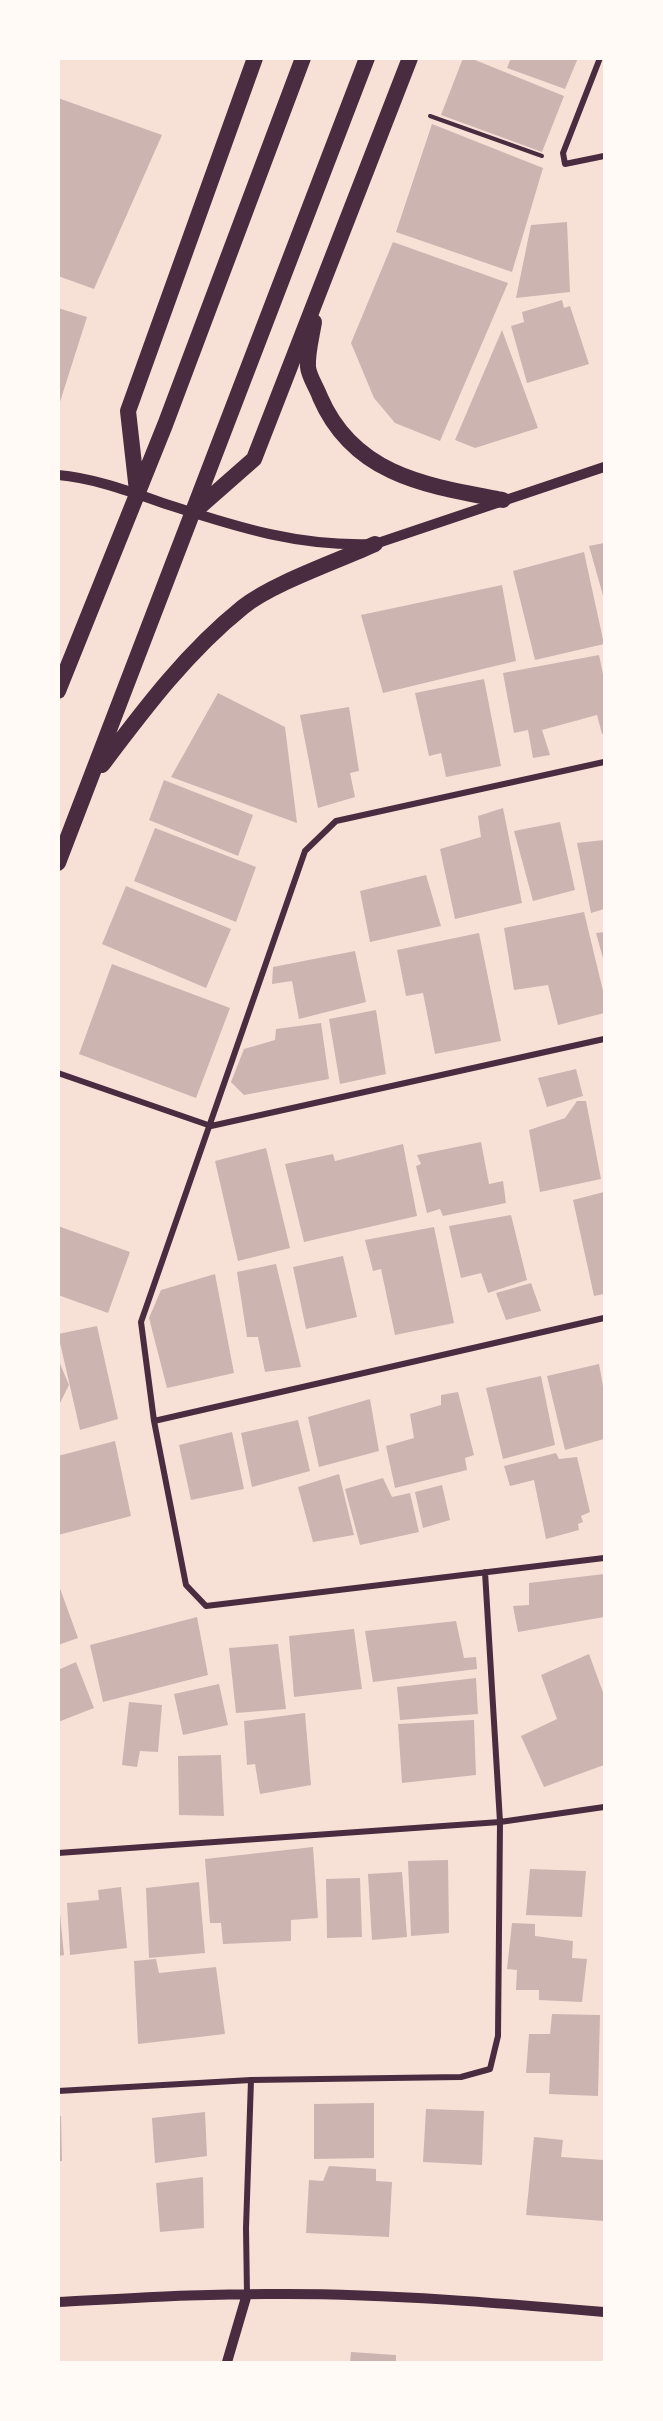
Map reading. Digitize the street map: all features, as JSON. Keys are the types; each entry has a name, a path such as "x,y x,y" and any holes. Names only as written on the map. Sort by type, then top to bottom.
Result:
{"highway":[{"path":"138,494 128,411 255,58"},
{"path":"58,862 367,58"},
{"path":"193,513 254,459 410,58"},
{"path":"58,691 138,494 302,62"},
{"path":"318,294 308,368 328,415 350,443 387,471 427,486 503,500"},
{"path":"88,783 168,678 244,606 375,544"}],"street":[{"path":"600,58 563,153 565,164 604,156"},
{"path":"58,475 138,494 275,537 310,543 375,544 604,466"},
{"path":"604,762 336,821 305,851 141,1322 154,1420 186,1585 206,1606 604,1558"},
{"path":"58,1073 211,1126 604,1039"},
{"path":"154,1420 604,1318"},
{"path":"58,2091 251,2080 461,2077 490,2069 498,2036 500,1822 485,1572"},
{"path":"58,1853 500,1822 604,1807"},
{"path":"227,2362 247,2294 246,2228 251,2080"},
{"path":"58,2302 247,2294 456,2300 604,2312"}],"path":[{"path":"429,116 565,164"}],"building":[{"path":"463,58 470,58 564,96 542,152 441,115"},
{"path":"511,58 578,58 565,89 507,68"},
{"path":"58,98 162,135 94,289 58,276"},
{"path":"432,124 543,168 512,272 396,232"},
{"path":"567,222 570,292 516,298 531,225"},
{"path":"393,242 508,283 440,441 395,423 374,398 351,343"},
{"path":"562,300 564,308 570,306 589,364 527,383 511,326 524,322 522,312"},
{"path":"58,308 87,317 59,405 58,405"},
{"path":"502,330 538,428 475,448 455,440"},
{"path":"604,543 604,599 589,546"},
{"path":"584,552 604,644 535,660 513,571"},
{"path":"502,585 516,661 383,693 361,615"},
{"path":"599,655 604,679 604,733 602,734 597,715 542,730 550,755 533,758 528,730 514,733 503,673"},
{"path":"484,679 501,766 446,777 441,753 429,756 415,693"},
{"path":"218,693 285,727 297,823 171,777"},
{"path":"349,707 359,771 350,773 355,797 318,808 300,715"},
{"path":"164,780 253,815 238,856 149,820"},
{"path":"503,808 522,903 455,919 440,849 481,837 478,816"},
{"path":"560,822 575,890 533,901 514,831"},
{"path":"155,828 256,867 236,922 134,881"},
{"path":"604,840 604,909 591,913 577,843"},
{"path":"426,875 441,926 370,942 360,891"},
{"path":"126,886 231,929 206,988 102,944"},
{"path":"584,912 604,995 604,1013 558,1025 548,985 514,990 504,928"},
{"path":"604,932 604,962 596,933"},
{"path":"479,933 501,1041 435,1054 423,993 406,996 397,950"},
{"path":"355,951 366,1002 299,1019 292,981 272,984 273,967"},
{"path":"112,964 230,1008 196,1098 79,1054"},
{"path":"376,1010 386,1074 340,1084 329,1019"},
{"path":"321,1023 329,1079 244,1095 231,1082 244,1049 275,1040 276,1029"},
{"path":"576,1069 583,1096 547,1107 538,1078"},
{"path":"577,1101 586,1101 601,1179 540,1192 529,1130 565,1118"},
{"path":"481,1142 489,1184 503,1181 506,1203 443,1216 440,1209 427,1213 416,1166 421,1164 417,1155"},
{"path":"403,1144 417,1216 304,1242 285,1164 333,1154 335,1161"},
{"path":"266,1148 290,1248 238,1261 215,1161"},
{"path":"604,1192 604,1294 594,1296 573,1200"},
{"path":"511,1215 527,1280 488,1293 481,1273 461,1278 449,1226"},
{"path":"58,1226 130,1252 108,1313 58,1295"},
{"path":"434,1227 454,1323 395,1335 381,1269 373,1271 365,1240"},
{"path":"343,1256 357,1317 306,1329 293,1267"},
{"path":"276,1264 301,1367 265,1372 258,1337 247,1337 237,1272"},
{"path":"215,1274 234,1373 167,1388 149,1318 161,1290"},
{"path":"531,1283 541,1311 506,1320 496,1293"},
{"path":"97,1326 118,1419 80,1430 58,1334"},
{"path":"58,1359 69,1385 58,1407"},
{"path":"599,1364 604,1392 604,1439 565,1450 547,1376"},
{"path":"541,1376 555,1445 503,1459 486,1388"},
{"path":"458,1392 474,1455 465,1458 467,1470 395,1488 386,1446 414,1438 410,1414 441,1405 441,1395"},
{"path":"370,1399 379,1451 319,1467 308,1417"},
{"path":"298,1420 310,1471 252,1487 241,1433"},
{"path":"232,1432 244,1489 191,1500 179,1445"},
{"path":"115,1441 131,1516 58,1535 58,1456"},
{"path":"556,1453 559,1459 577,1457 590,1512 581,1516 583,1522 578,1524 579,1530 546,1539 534,1480 510,1486 504,1466"},
{"path":"339,1474 354,1535 313,1542 298,1487"},
{"path":"383,1478 392,1497 410,1493 419,1532 360,1545 345,1489"},
{"path":"442,1485 450,1520 423,1528 415,1492"},
{"path":"604,1574 604,1617 518,1632 513,1606 529,1605 529,1583"},
{"path":"58,1583 78,1638 58,1645"},
{"path":"197,1617 208,1675 103,1702 90,1645"},
{"path":"456,1621 464,1658 476,1657 477,1669 373,1682 365,1631"},
{"path":"354,1629 362,1689 294,1697 289,1636"},
{"path":"278,1644 286,1709 236,1713 229,1648"},
{"path":"589,1654 604,1695 604,1765 544,1787 521,1736 557,1719 541,1675"},
{"path":"76,1662 94,1708 58,1722 58,1670"},
{"path":"476,1678 478,1714 400,1720 397,1687"},
{"path":"219,1684 228,1725 183,1735 174,1694"},
{"path":"129,1702 162,1705 158,1752 140,1751 137,1767 122,1765"},
{"path":"305,1713 311,1785 260,1794 255,1764 247,1765 244,1721"},
{"path":"474,1720 476,1775 402,1783 398,1724"},
{"path":"221,1755 224,1816 179,1815 178,1756"},
{"path":"313,1847 318,1918 291,1920 291,1941 223,1944 221,1923 210,1923 205,1859"},
{"path":"448,1860 449,1933 411,1936 408,1861"},
{"path":"530,1869 586,1871 582,1917 526,1915"},
{"path":"402,1872 407,1937 372,1940 368,1874"},
{"path":"360,1878 362,1937 327,1938 326,1879"},
{"path":"199,1882 205,1953 149,1958 146,1888"},
{"path":"121,1887 127,1948 70,1955 67,1903 99,1900 98,1890"},
{"path":"60,1914 64,1955 58,1956 58,1915"},
{"path":"512,1923 535,1924 535,1936 573,1941 572,1958 587,1959 582,2002 539,2000 539,1990 516,1990 517,1970 507,1969"},
{"path":"156,1959 159,1973 216,1967 225,2034 138,2044 134,1961"},
{"path":"552,2014 600,2015 598,2096 549,2094 550,2073 526,2073 529,2034 550,2034"},
{"path":"374,2103 374,2158 314,2159 314,2104"},
{"path":"426,2109 484,2111 482,2165 423,2162"},
{"path":"205,2112 207,2156 155,2163 152,2118"},
{"path":"58,2116 61,2116 62,2161 58,2161"},
{"path":"534,2137 563,2140 561,2157 604,2160 604,2221 526,2215"},
{"path":"329,2166 376,2169 376,2181 392,2182 389,2237 306,2233 309,2180 323,2181"},
{"path":"203,2177 204,2228 160,2232 156,2183"},
{"path":"351,2352 396,2355 396,2362 350,2362"}]}
